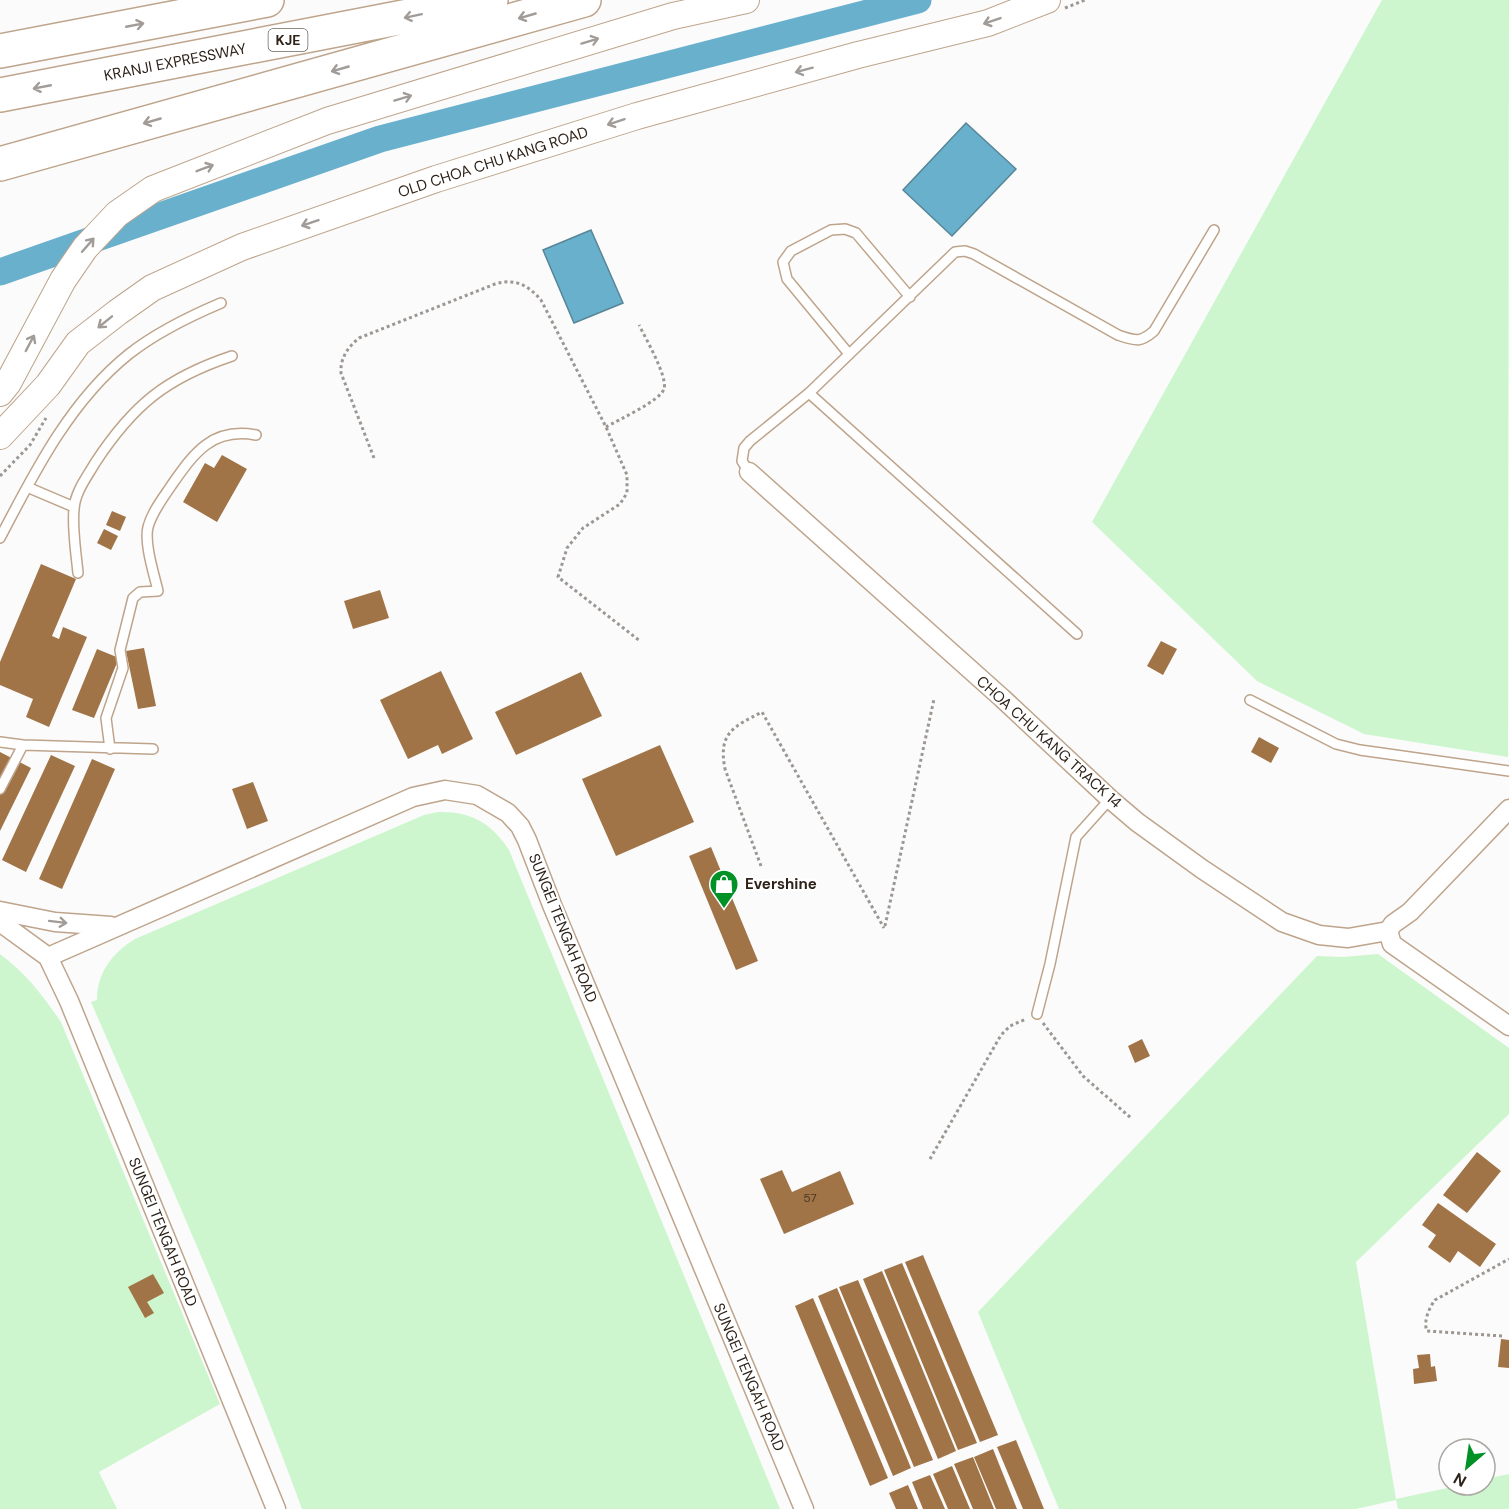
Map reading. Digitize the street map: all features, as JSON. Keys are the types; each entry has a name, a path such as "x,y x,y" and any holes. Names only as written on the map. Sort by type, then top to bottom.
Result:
{"highway":[{"path":"0,51 267,0"},
{"name":"KRANJI EXPRESSWAY","path":"0,95 491,0"},
{"path":"0,164 584,0"}],"main road":[{"path":"0,393 8,383 63,280 85,248 117,214 153,189 327,121 673,16 746,0"},
{"name":"OLD CHOA CHU KANG ROAD","path":"0,436 48,385 78,343 117,312 152,288 242,247 436,179 637,116 858,55 1056,4"}],"street":[{"name":"CHOA CHU KANG TRACK 14","path":"749,472 1002,698 1110,799 1137,822 1202,869 1282,922 1318,935 1348,938 1388,931"},
{"name":"SUNGEI TENGAH ROAD","path":"48,957 355,821 428,792 445,790 477,795 508,813 520,826 527,840 561,927 804,1509"},
{"path":"1509,809 1410,912 1393,924 1388,931 1392,944 1509,1026"},
{"path":"0,911 55,922 116,927"},
{"name":"SUNGEI TENGAH ROAD","path":"0,922 48,957 73,1012 276,1509"}],"lane":[{"path":"849,354 787,279 783,262 791,251 831,230 845,229 856,233 910,297"},
{"path":"749,472 742,462 744,448 750,441 809,393 955,252 965,251 1118,335 1134,340 1144,340 1154,331 1214,230"},
{"path":"0,538 27,487 75,411 101,381 127,356 177,322 221,303"},
{"path":"78,573 74,507 81,486 110,440 127,419 148,399 191,371 232,356"},
{"path":"809,393 1077,634"},
{"path":"110,749 106,718 123,668 120,650 133,598 140,592 158,591 147,539 148,527 158,507 190,459 205,444 221,436 239,432 256,435"},
{"path":"27,487 74,507"},
{"path":"1250,700 1336,744 1360,750 1509,771"},
{"path":"0,742 110,749 153,749"},
{"path":"0,789 23,745"},
{"path":"1036,1014 1050,964 1076,837 1110,799"}],"path":[{"path":"1056,4 1085,0"},
{"path":"374,458 341,374 340,365 345,353 359,338 508,280 532,289 541,300 606,427 627,475 627,493 620,504 583,528 567,548 558,577 640,641"},
{"path":"606,427 658,397 664,389 664,379 639,325"},
{"path":"0,476 30,445 46,417"},
{"path":"761,866 725,769 722,753 725,739 735,726 762,712 884,928 934,699"},
{"path":"930,1160 1001,1035 1010,1026 1036,1014 1083,1076 1131,1118"},
{"path":"1502,1336 1427,1331 1425,1326 1431,1305 1435,1300 1509,1259"}],"green space":[{"path":"1382,0 1509,0 1508,757 1364,734 1257,681 1092,522"},
{"path":"450,812 479,820 495,833 509,850 780,1509 302,1509 227,1317 91,1002 97,1000 100,981 107,965 119,951 135,939 424,815"},
{"path":"0,954 34,985 61,1022 220,1404 99,1472 117,1509 0,1509"},
{"path":"1378,954 1509,1048 1509,1114 1356,1262 1396,1499 1437,1490 1437,1497 1497,1497 1497,1476 1509,1474 1509,1509 1398,1509 1396,1500 1356,1509 1059,1509 978,1312 1317,956 1343,957"}],"water":[{"path":"966,123 1016,169 952,236 903,190"},
{"path":"591,230 623,303 574,323 543,250"}],"building":[{"path":"222,455 247,469 217,522 183,502 205,463 214,468"},
{"path":"112,511 126,517 120,531 106,525"},
{"path":"104,529 118,536 111,550 97,543"},
{"path":"41,564 76,579 52,636 59,639 63,627 87,637 49,727 26,717 33,699 0,685 0,662"},
{"path":"380,590 389,618 353,629 344,601"},
{"path":"1161,641 1177,649 1163,675 1147,666"},
{"path":"144,648 156,706 138,709 126,651"},
{"path":"97,649 119,658 94,718 72,710"},
{"path":"441,671 473,739 442,754 438,745 408,759 380,700"},
{"path":"581,672 602,716 516,755 495,712"},
{"path":"1259,737 1279,748 1271,763 1251,752"},
{"path":"660,745 694,822 616,856 582,779"},
{"path":"0,752 31,768 0,831"},
{"path":"51,755 75,766 26,872 2,860"},
{"path":"92,759 115,769 62,889 39,879"},
{"path":"253,782 268,821 247,829 232,789"},
{"name":"Evershine","path":"711,847 758,961 736,970 689,856"},
{"path":"1142,1039 1150,1056 1135,1063 1128,1046"},
{"path":"1477,1152 1501,1171 1467,1213 1443,1195"},
{"path":"782,1170 792,1192 840,1171 854,1204 784,1234 760,1179"},
{"path":"1438,1203 1496,1244 1480,1267 1458,1251 1450,1263 1428,1247 1436,1235 1422,1225"},
{"path":"923,1255 998,1435 980,1442 905,1262"},
{"path":"902,1263 977,1443 958,1450 884,1270"},
{"path":"882,1271 956,1451 938,1459 863,1279"},
{"path":"153,1274 164,1293 147,1302 154,1313 145,1318 128,1287"},
{"path":"858,1280 933,1460 914,1467 839,1287"},
{"path":"837,1288 911,1468 893,1476 818,1296"},
{"path":"813,1298 888,1478 870,1486 795,1306"},
{"path":"1501,1339 1509,1340 1509,1368 1498,1367"},
{"path":"1430,1354 1431,1367 1435,1366 1437,1381 1414,1384 1413,1369 1419,1368 1417,1355"},
{"path":"1016,1440 1044,1509 1023,1509 997,1447"},
{"path":"993,1449 1017,1509 996,1509 974,1457"},
{"path":"973,1457 994,1509 973,1509 954,1464"},
{"path":"952,1466 970,1509 948,1509 933,1474"},
{"path":"930,1475 945,1509 923,1509 912,1482"},
{"path":"908,1485 918,1509 896,1509 889,1493"}],"waterway":[{"path":"0,272 380,139 918,0"}],"place":[{"name":"Evershine","path":"724,910"}]}
